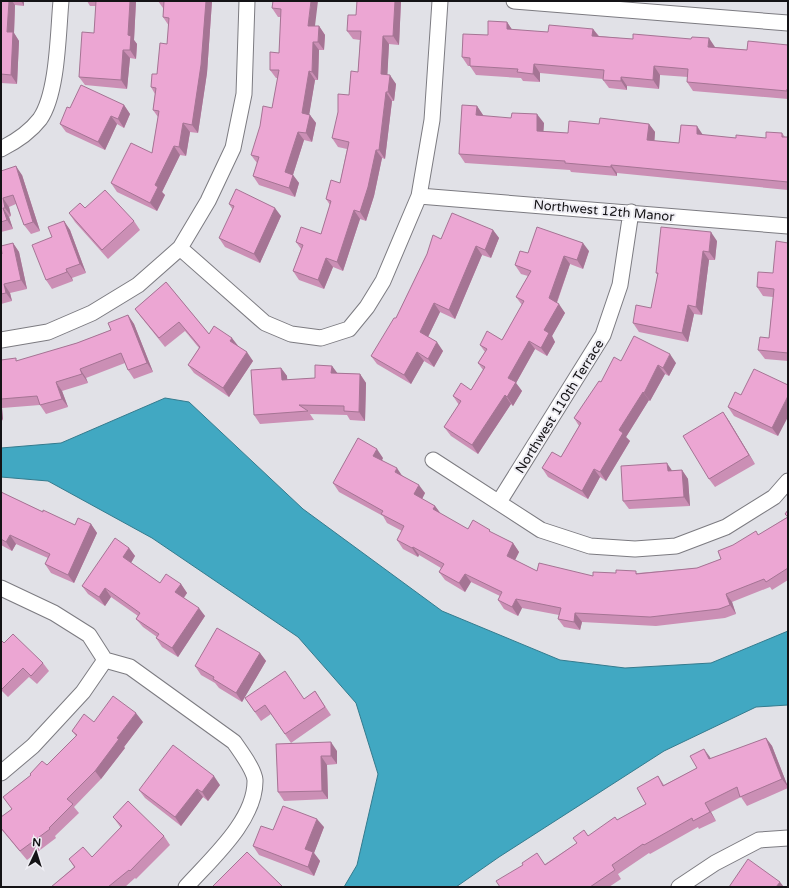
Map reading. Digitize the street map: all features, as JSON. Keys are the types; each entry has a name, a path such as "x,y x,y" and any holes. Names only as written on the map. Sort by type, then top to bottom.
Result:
{"street":[{"path":"1,149 15,142 40,118 53,85 62,1"},
{"path":"1,340 48,332 92,313 138,285 180,248 208,201 232,148 244,94 247,1"},
{"path":"180,248 265,323 291,334 321,338 349,329 367,307 383,282 419,196 432,120 440,1"},
{"path":"514,1 788,23"},
{"name":"Northwest 12th Manor","path":"419,196 632,212 788,226"},
{"name":"Northwest 110th Terrace","path":"498,502 604,335 620,285 632,212"},
{"path":"433,460 541,530 590,546 635,549 676,546 726,527 774,497 788,481"},
{"path":"1,588 54,613 89,635 105,660 130,667 234,742 245,758 255,778 249,811 228,839 186,887"},
{"path":"1,773 32,746 83,692 105,660"},
{"path":"679,887 715,863 759,840 788,838"}],"water":[{"path":"165,398 189,402 303,509 442,611 560,660 625,668 711,663 788,631 788,705 756,707 664,751 499,857 456,887 344,887 357,865 378,774 356,703 298,637 152,538 48,481 1,477 1,448 61,443"}],"building":[{"path":"1,1 9,1 7,32 13,32 11,75 1,74"},
{"path":"96,1 130,1 128,35 131,36 130,50 123,50 121,80 79,77 82,32 94,33"},
{"path":"164,1 206,1 201,65 192,125 183,123 179,147 174,146 155,185 158,187 150,203 111,183 131,143 152,153 159,111 153,110 156,88 151,87 152,74 157,74 160,43 167,44 169,18 163,17"},
{"path":"273,1 311,1 308,26 319,26 318,42 313,42 312,72 309,71 302,113 310,115 306,133 298,132 285,172 293,175 289,188 253,176 259,157 251,155 260,126 263,106 272,108 279,70 270,70 270,52 279,53 281,9 272,8"},
{"path":"357,1 395,1 393,36 383,36 381,74 390,75 388,92 386,92 379,150 376,150 368,187 360,212 354,210 337,262 326,258 318,280 293,271 303,245 296,242 301,227 321,234 331,201 326,199 331,180 340,183 349,142 332,138 338,112 338,94 349,95 351,71 358,72 361,31 347,31 348,15 356,15"},
{"path":"488,21 507,22 507,29 548,32 549,25 593,29 592,36 633,39 633,34 691,39 692,37 709,38 708,47 747,50 748,41 788,45 788,89 787,91 687,82 688,69 654,66 653,80 621,77 621,81 603,80 604,70 534,64 533,74 517,72 518,69 470,66 470,58 462,57 463,34 488,35"},
{"path":"81,85 124,105 118,119 111,116 98,142 60,124 67,107 70,108"},
{"path":"462,105 477,106 476,115 511,118 512,113 537,114 537,131 568,133 569,121 599,124 600,118 649,124 647,140 679,143 681,125 697,126 697,134 736,138 736,135 766,138 766,132 782,133 782,137 788,137 788,182 611,165 611,167 565,163 565,161 459,154"},
{"path":"16,166 33,222 24,225 13,195 3,198 5,208 3,208 7,220 1,222 1,171"},
{"path":"236,189 275,208 254,254 219,238 234,206 229,204"},
{"path":"105,190 134,221 102,250 69,213 80,203 85,208"},
{"path":"452,213 493,230 485,250 476,246 449,310 434,303 420,332 437,342 428,359 417,352 404,375 371,356 394,318 396,318 427,254 433,235 441,239"},
{"path":"64,221 80,264 66,269 67,272 46,280 32,245 52,237 48,227"},
{"path":"537,227 583,243 577,260 564,256 549,298 559,304 544,330 549,333 541,348 529,341 508,378 516,382 507,397 505,395 472,445 444,427 461,401 453,396 461,383 471,390 485,367 478,363 487,349 480,345 487,331 502,340 524,301 516,297 531,271 515,265 520,251 528,253"},
{"path":"661,227 711,232 709,252 703,251 696,307 688,305 682,333 633,323 636,305 651,308 658,273 656,273"},
{"path":"776,241 788,243 788,353 758,350 760,337 769,338 774,289 757,287 758,272 773,273"},
{"path":"13,243 21,280 4,284 6,293 1,294 1,246"},
{"path":"166,282 209,334 214,326 232,338 230,341 247,352 223,388 188,365 200,347 179,322 159,338 135,309"},
{"path":"128,315 147,363 128,370 121,353 80,369 82,374 56,382 62,399 40,405 37,396 1,399 1,360 16,358 16,361 77,343 111,330 108,323"},
{"path":"634,336 670,354 663,368 658,365 644,393 643,392 619,430 623,433 600,472 594,469 582,491 542,468 552,452 561,457 581,423 574,418 599,381 601,382 614,357 621,361"},
{"path":"315,365 332,366 331,373 360,374 359,412 344,411 344,406 299,405 308,411 254,415 251,370 281,368 282,380 315,378"},
{"path":"754,369 788,385 788,396 772,428 728,407 735,392 741,395"},
{"path":"723,412 749,455 709,479 683,436"},
{"path":"358,438 377,449 373,456 397,468 395,472 419,485 414,494 435,506 433,509 468,529 473,520 490,530 489,531 513,543 507,556 537,571 539,563 593,576 593,572 616,573 616,570 636,571 636,574 697,568 721,559 718,551 733,545 756,531 758,535 788,517 788,568 766,582 764,579 726,594 730,605 719,609 650,617 575,613 574,622 558,619 561,608 516,599 512,607 498,600 502,592 465,574 459,583 439,572 444,564 397,540 404,526 381,514 383,511 333,483"},
{"path":"667,463 668,471 682,470 684,497 623,501 621,466"},
{"path":"1,492 75,525 78,518 91,524 68,575 45,564 50,554 10,535 6,542 1,539"},
{"path":"788,510 788,517 785,514"},
{"path":"115,538 129,548 123,557 160,583 166,574 181,584 175,592 199,608 172,648 156,638 159,634 136,619 140,613 105,588 99,597 82,586"},
{"path":"217,628 260,653 236,693 213,679 214,677 195,666"},
{"path":"13,634 43,663 31,676 23,668 2,689 1,640 4,643"},
{"path":"285,671 304,699 315,691 325,707 285,734 265,705 255,712 245,698"},
{"path":"113,696 136,713 95,771 67,799 73,804 49,828 50,829 20,851 1,828 1,817 12,809 3,797 31,775 30,774 42,761 47,765 77,735 72,731 84,714 94,722"},
{"path":"766,738 782,779 740,797 737,787 705,803 710,812 693,821 692,818 644,845 643,844 612,865 615,870 590,887 500,887 496,881 523,865 522,863 537,853 545,865 577,843 573,838 584,830 588,836 615,817 617,820 646,804 637,788 658,776 663,786 697,768 690,756 704,749 709,759"},
{"path":"331,742 331,756 321,756 322,791 278,792 276,744"},
{"path":"173,745 214,776 202,792 197,789 175,817 139,790"},
{"path":"128,801 164,836 130,871 129,870 108,887 51,887 75,867 69,859 83,847 92,857 122,826 113,817"},
{"path":"283,806 317,819 305,849 313,852 308,867 253,846 261,826 273,830"},
{"path":"247,852 283,887 212,887"},
{"path":"748,859 780,882 776,887 729,887"}]}
